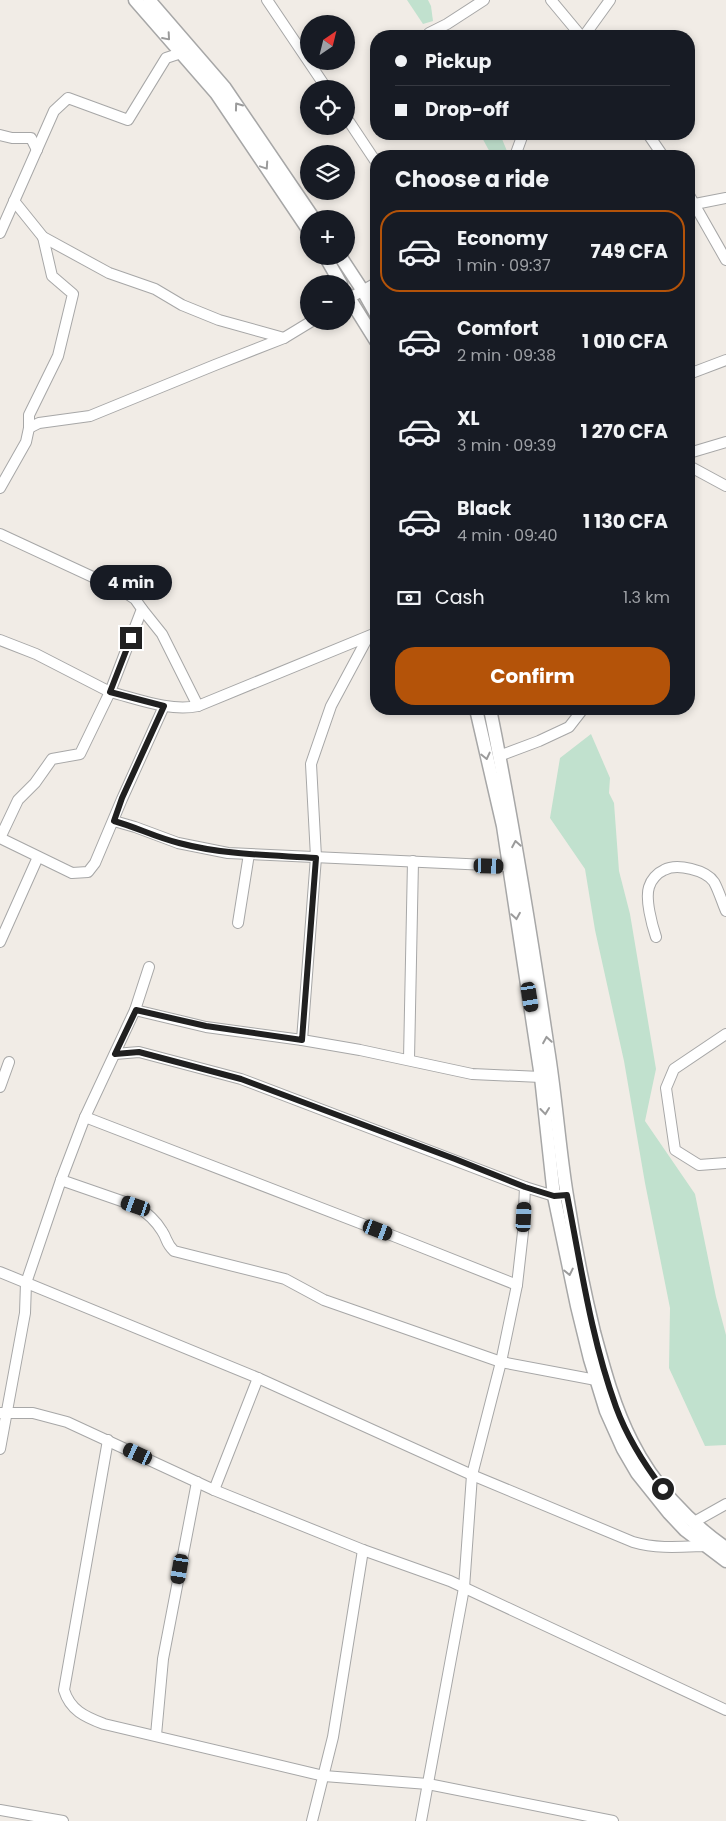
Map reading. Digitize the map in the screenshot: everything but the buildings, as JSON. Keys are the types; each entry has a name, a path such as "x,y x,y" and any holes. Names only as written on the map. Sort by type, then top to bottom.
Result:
{"street":[{"path":"135,0 216,94 300,218"},
{"path":"267,0 321,80"},
{"path":"435,30 484,0"},
{"path":"551,0 577,30"},
{"path":"587,30 610,0"},
{"path":"152,1 225,88 308,210"},
{"path":"0,233 54,111 68,98 128,120 166,58 181,53"},
{"path":"355,130 370,153"},
{"path":"0,135 12,138 32,138 38,150"},
{"path":"695,201 726,198"},
{"path":"14,201 43,237 109,273 155,290 182,305 220,320 284,338"},
{"path":"695,210 726,260"},
{"path":"0,488 26,442 29,415 58,356 73,294 52,276 43,237"},
{"path":"346,265 370,302"},
{"path":"355,294 370,287"},
{"path":"355,306 370,331"},
{"path":"29,428 39,423 90,416 214,364 284,338 300,328"},
{"path":"695,372 726,360"},
{"path":"695,451 726,442"},
{"path":"695,469 726,486"},
{"path":"0,534 123,591 135,600 162,634 198,706"},
{"path":"142,609 110,692 80,754 52,759 35,783 18,800 0,838 72,873 88,872 96,863 122,798 164,706"},
{"path":"0,640 36,654 110,692 164,706 189,708 370,636"},
{"path":"302,1040 316,858 311,764 331,706 370,638"},
{"path":"477,715 503,826 541,1077 554,1196 576,1306 596,1380 606,1411 623,1449 637,1473 668,1513 707,1541 726,1548"},
{"path":"491,715 534,954 552,1074 567,1195 587,1303 600,1355 616,1407 632,1443 648,1469 675,1503 694,1522 707,1541 726,1561"},
{"path":"499,756 569,727 578,715"},
{"path":"114,821 178,843 228,853 509,866"},
{"path":"238,923 249,854"},
{"path":"0,942 38,857"},
{"path":"409,1059 413,861"},
{"path":"656,937 649,917 648,890 651,882 665,868 690,868 701,872 713,881 726,911"},
{"path":"0,1449 4,1413 25,1313 26,1283 61,1180 85,1117 136,1010 149,967"},
{"path":"136,1010 206,1026 302,1040 409,1059 472,1074 541,1077"},
{"path":"726,1034 674,1069 666,1088 674,1150 699,1165 726,1163"},
{"path":"115,1054 139,1052 241,1079 525,1187 554,1196 567,1195"},
{"path":"0,1087 9,1062"},
{"path":"85,1117 517,1285"},
{"path":"61,1180 136,1206 146,1212 163,1232 166,1243 174,1251 285,1279 324,1300 501,1362 596,1380"},
{"path":"421,1821 464,1588 472,1475 501,1362 517,1285 523,1232 525,1187"},
{"path":"0,1272 258,1378 472,1475 633,1542 648,1547 662,1548 707,1541"},
{"path":"214,1490 258,1378"},
{"path":"4,1413 33,1413 67,1422 214,1490 464,1588 726,1710"},
{"path":"108,1440 64,1690 67,1700 76,1710 104,1724 324,1776 428,1784 613,1821"},
{"path":"156,1735 163,1659 197,1482"},
{"path":"694,1522 726,1504"},
{"path":"312,1821 333,1737 364,1550"},
{"path":"0,1810 63,1821"}],"green space":[{"path":"407,0 428,0 431,6 433,21 423,24"},
{"path":"483,140 502,140 507,150 489,150"},
{"path":"591,734 610,778 609,793 614,803 619,871 630,914 656,1069 645,1121 695,1194 716,1297 726,1335 726,1445 705,1446 669,1368 670,1308 645,1183 624,1061 595,930 585,869 550,818 560,758"}],"route":[{"path":"131,638 110,692 164,706 122,798 114,821 178,843 228,853 316,858 302,1040 206,1026 136,1010 115,1054 139,1052 241,1079 525,1187 554,1196 567,1195 587,1303 616,1407 632,1443 663,1489"}]}
